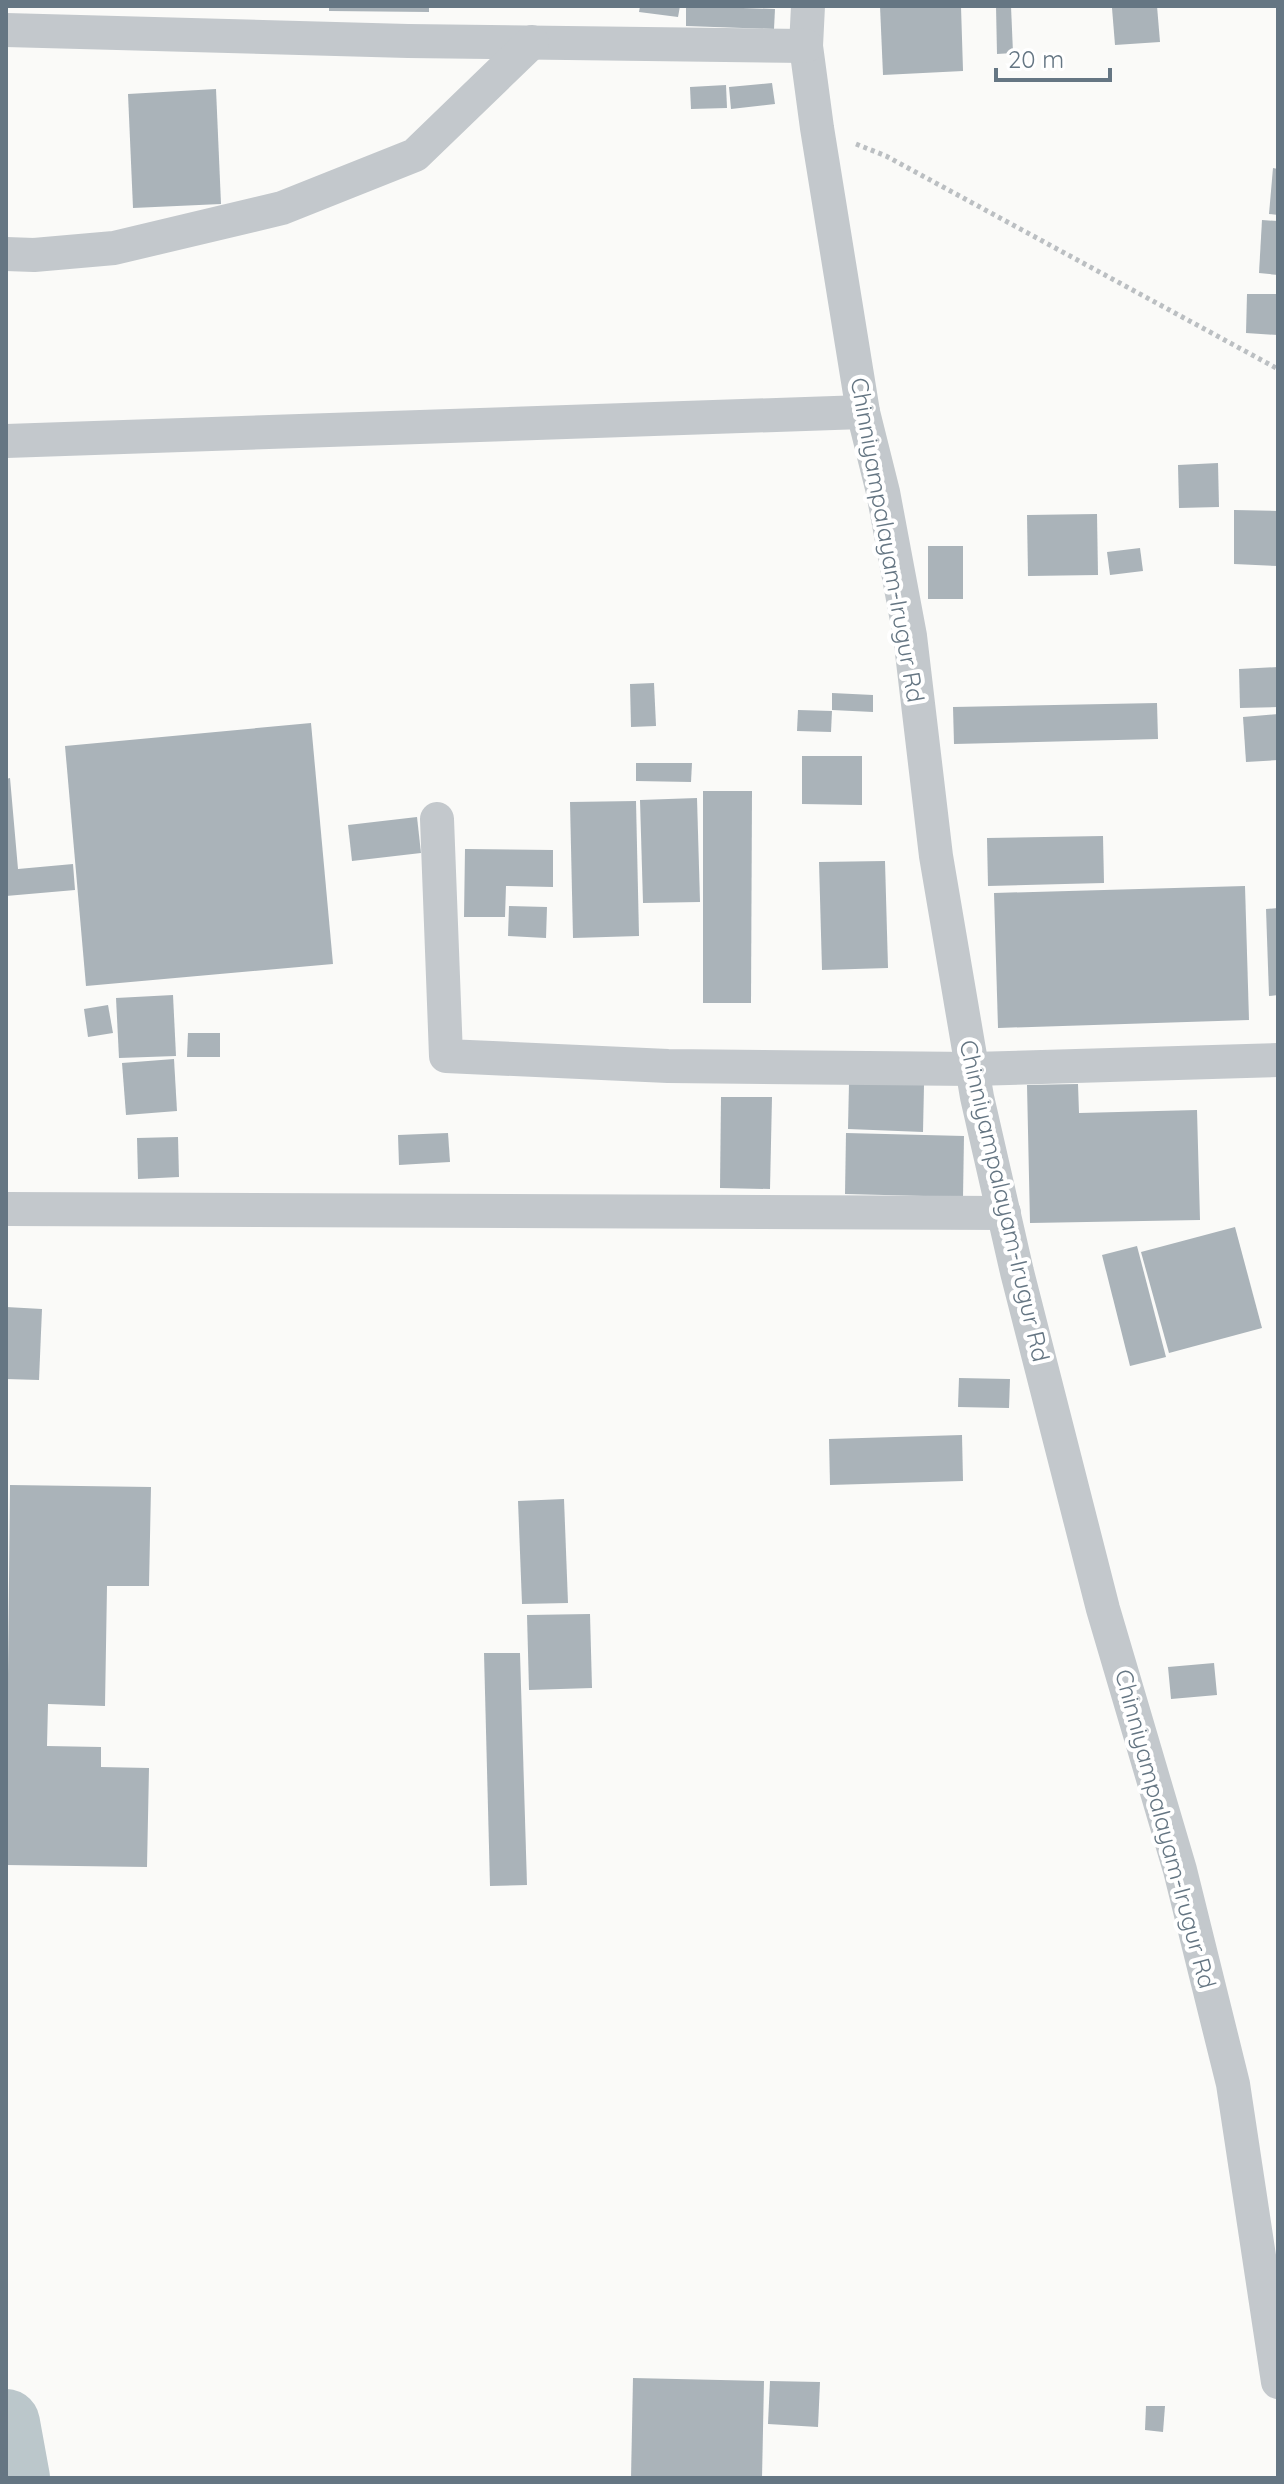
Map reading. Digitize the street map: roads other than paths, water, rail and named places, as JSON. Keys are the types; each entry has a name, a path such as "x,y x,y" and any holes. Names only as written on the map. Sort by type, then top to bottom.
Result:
{"street":[{"name":"Chinniyampalayam-Irugur Rd","path":"808,6 806,46 817,128 863,412 883,492 910,636 936,856 973,1069 1004,1213 1103,1609 1180,1870 1233,2084 1278,2382"},
{"path":"6,30 806,46"},
{"path":"6,254 34,255 129,245 282,208 415,155 532,42"},
{"path":"6,441 863,412"},
{"path":"437,819 446,1056 668,1066 973,1069 1278,1060"},
{"path":"6,1209 1004,1213"}],"waterway":[{"path":"6,2423 16,2478"}]}
